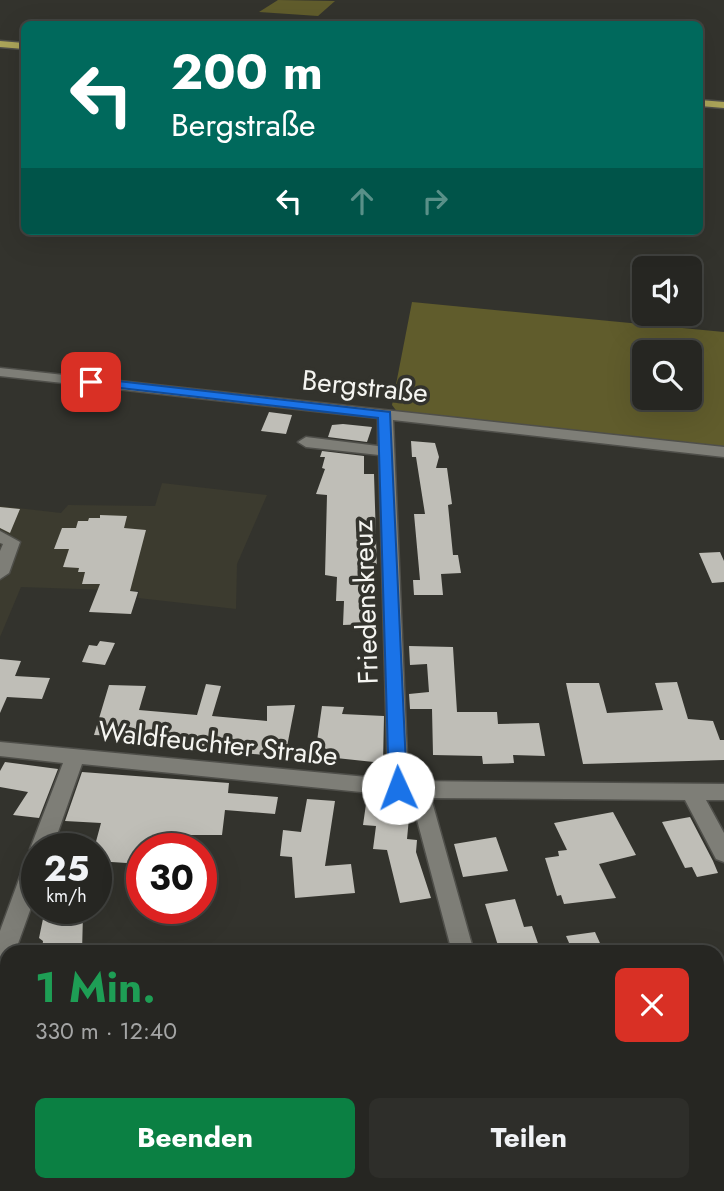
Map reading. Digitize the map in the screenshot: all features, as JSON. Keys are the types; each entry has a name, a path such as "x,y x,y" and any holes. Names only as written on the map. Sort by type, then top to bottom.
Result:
{"main road":[{"path":"0,44 21,46"},
{"path":"703,103 724,105"}],"street":[{"name":"Bergstraße","path":"5,372 385,415 649,441 724,452"},
{"name":"Friedenskreuz","path":"385,415 385,451 408,789 461,945"},
{"path":"306,442 385,451"},
{"path":"0,536 12,542 0,573"},
{"name":"Waldfeuchter Straße","path":"0,749 408,789 724,792"},
{"path":"47,833 75,757"},
{"path":"691,792 724,853"},
{"path":"6,945 21,904"}],"shaded area":[{"path":"278,0 335,1 318,16 259,12"},
{"path":"412,302 632,323 632,326 724,332 724,446 711,448 640,437 398,413 392,405"},
{"path":"162,483 267,495 237,564 236,609 138,598 139,591 21,587 0,637 0,506 61,513 68,505 155,506"}],"building":[{"path":"269,412 292,415 286,434 261,431"},
{"path":"332,425 372,427 367,442 328,437"},
{"path":"411,441 435,443 439,457 436,468 447,468 452,504 448,505 453,555 458,555 461,573 441,574 443,595 414,595 413,580 420,580 414,514 425,514"},
{"path":"322,451 364,456 364,474 374,474 377,571 372,571 371,624 343,625 344,601 336,601 337,577 325,575 327,495 316,494 325,469 322,468 325,457 320,457"},
{"path":"0,507 20,509 10,533 0,528"},
{"path":"100,515 127,516 124,528 146,530 130,591 138,592 131,614 89,612 100,584 82,584 85,572 78,572 79,568 63,567 69,549 54,549 62,528 76,528 78,521 100,518"},
{"path":"720,552 724,561 724,582 712,583 699,553"},
{"path":"100,641 115,643 105,665 82,662 89,645 97,646"},
{"path":"409,646 453,647 457,712 497,712 498,724 539,723 545,756 513,755 514,763 483,764 482,756 433,755 432,709 410,709 409,694 429,692 427,664 410,665"},
{"path":"0,659 21,661 15,676 50,678 42,699 7,697 0,713"},
{"path":"677,682 688,719 713,721 720,740 724,740 724,760 583,764 566,683 599,683 607,713 663,710 655,683"},
{"path":"206,684 221,686 212,716 267,721 267,706 295,705 285,757 142,743 144,737 94,735 109,685 146,686 139,710 197,715"},
{"path":"322,706 344,707 342,714 384,716 383,763 336,758 317,741"},
{"path":"5,762 58,769 39,818 13,815 28,792 0,787 0,771"},
{"path":"82,772 229,783 228,793 278,797 275,814 225,810 222,835 126,833 126,863 112,862 112,833 98,833 101,823 65,821"},
{"path":"307,799 335,801 325,866 351,864 355,893 295,898 292,857 280,856 283,830 301,832"},
{"path":"366,804 410,807 407,839 417,840 416,852 431,898 400,903 387,850 373,849 376,826 363,825"},
{"path":"613,812 636,855 599,864 616,898 564,904 561,895 557,896 545,858 559,856 558,851 567,850 554,823"},
{"path":"690,817 718,873 697,877 692,867 685,868 662,822"},
{"path":"496,837 508,871 463,877 454,844"},
{"path":"515,899 524,927 532,926 539,945 498,945 485,904"},
{"path":"42,924 83,924 82,945 43,945 43,941 39,938"},
{"path":"595,932 601,945 570,945 566,936"}],"route":[{"path":"91,382 385,415 398,788"}]}
